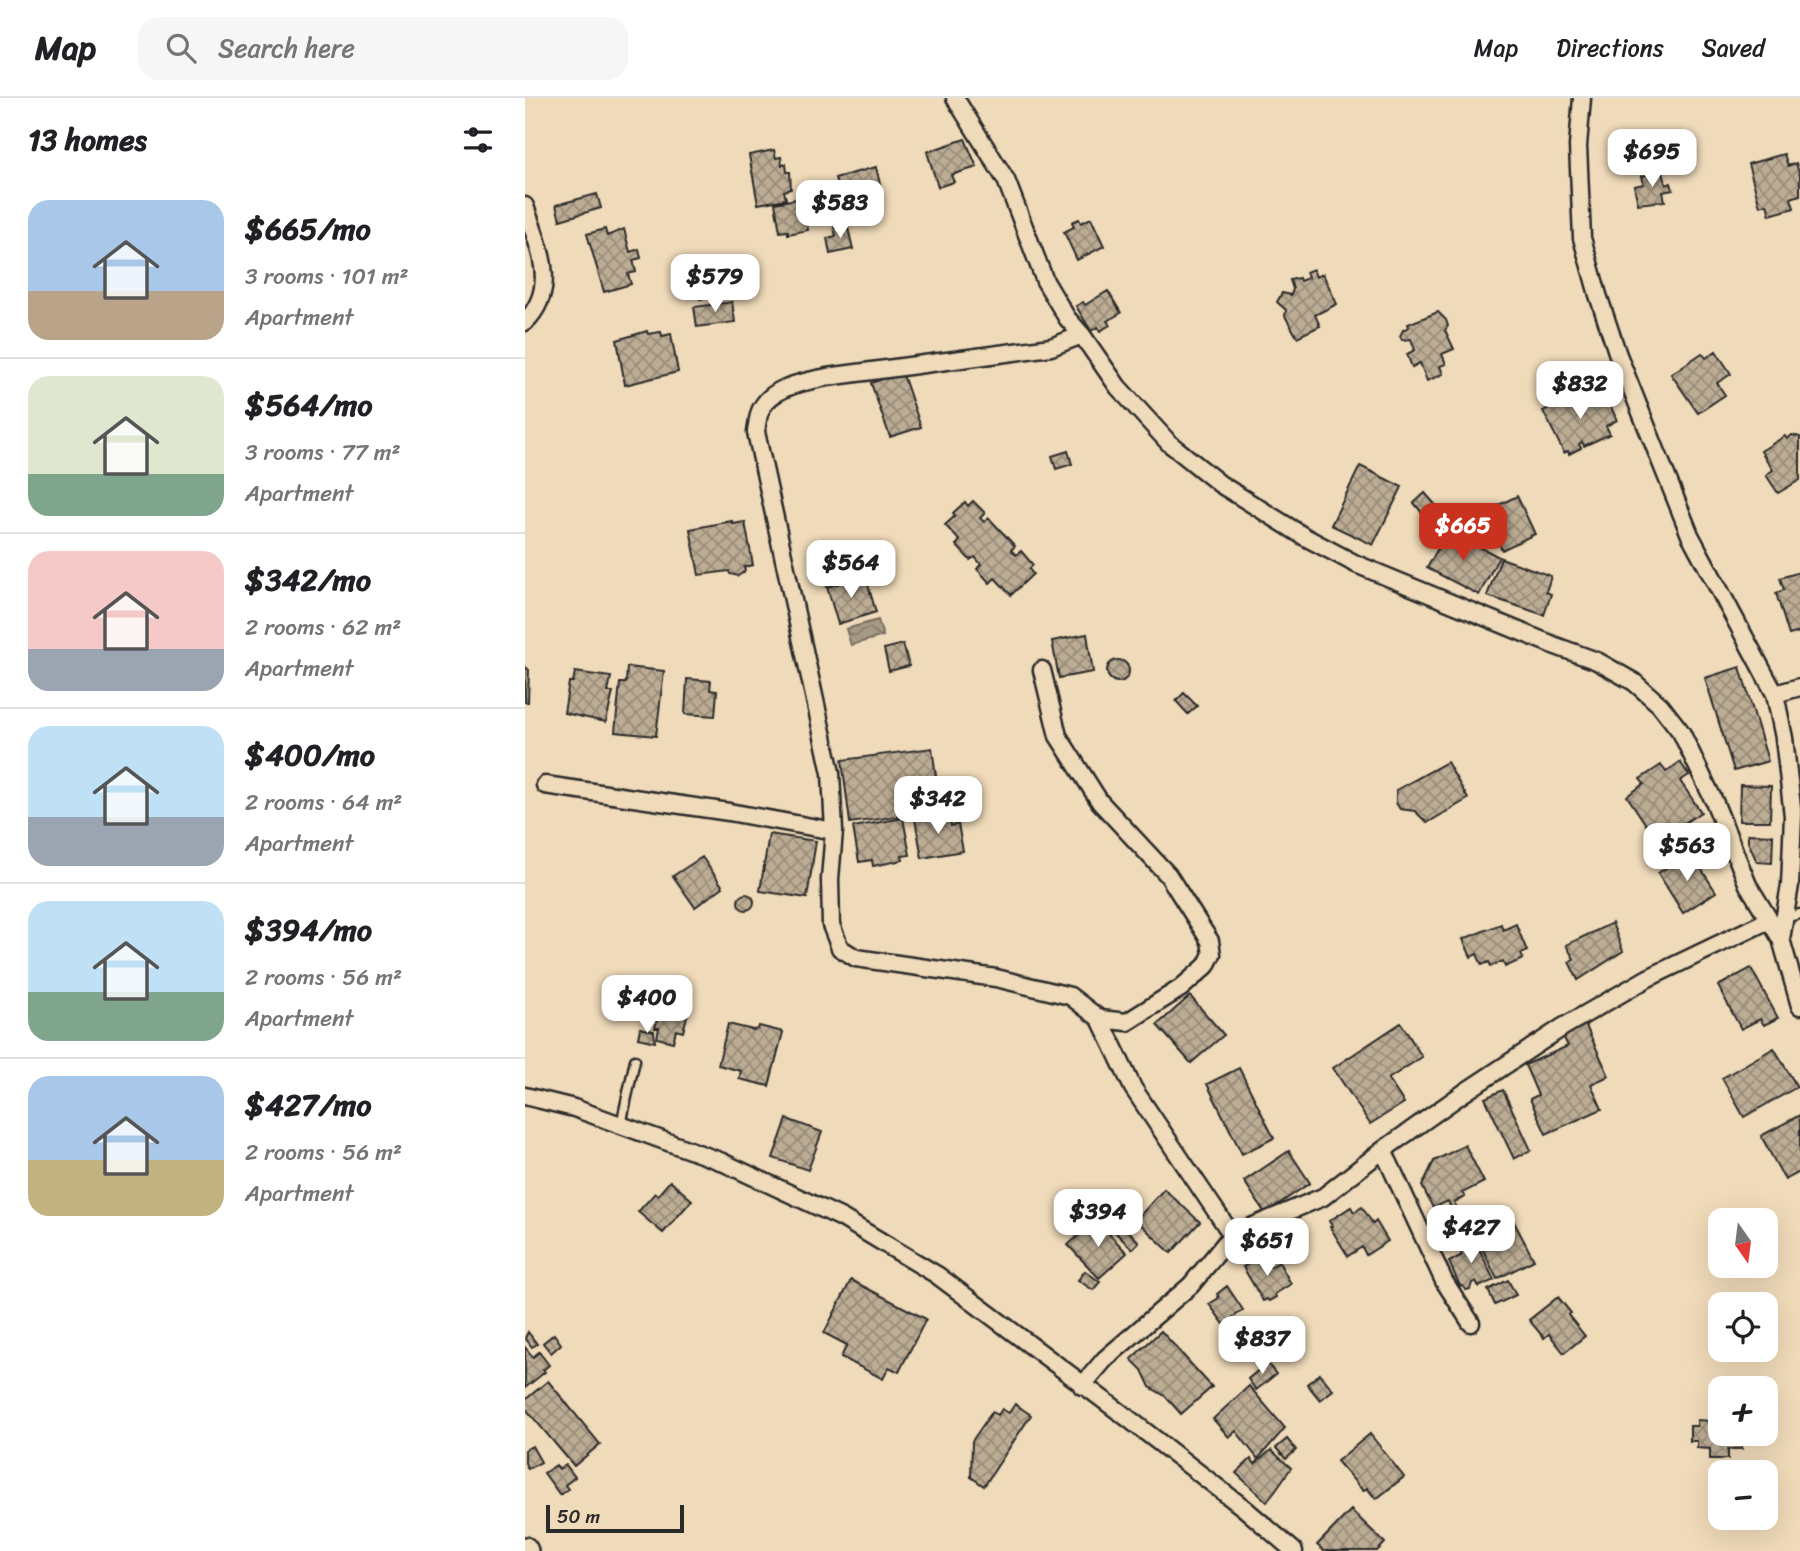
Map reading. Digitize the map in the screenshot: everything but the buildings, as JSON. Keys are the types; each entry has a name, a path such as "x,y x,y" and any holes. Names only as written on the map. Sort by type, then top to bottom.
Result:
{"street":[{"path":"955,98 1006,180 1045,281 1067,318 1126,397 1169,443 1220,484 1305,537 1356,564 1597,661 1634,682 1660,705 1681,732 1714,801 1748,885 1776,919 1800,1006"},
{"path":"1082,1386 1105,1359 1191,1284 1232,1235 1323,1197 1465,1091 1563,1027 1648,978 1776,919 1790,885 1793,816 1784,738 1775,694 1690,535 1618,355 1582,238 1578,146 1582,98"},
{"path":"525,206 543,264 545,285 535,312 525,322"},
{"path":"1081,335 1051,347 827,377 795,384 774,393 761,409 756,432 831,773 834,831 830,879 831,925 840,948 856,958 996,978 1070,996 1100,1019 1132,1088 1232,1235"},
{"path":"1042,670 1058,736 1100,802 1168,875 1210,940 1212,954 1206,966 1181,988 1127,1022 1100,1019"},
{"path":"1775,694 1800,687"},
{"path":"545,785 729,812 834,831"},
{"path":"525,1096 573,1108 720,1161 842,1218 937,1275 1129,1419 1244,1508 1294,1551"},
{"path":"1383,1150 1444,1281 1471,1323"}],"lane":[{"path":"1776,919 1800,914"},
{"path":"621,1125 635,1060"}],"water":[{"path":"878,620 883,636 851,645 846,629"}]}
